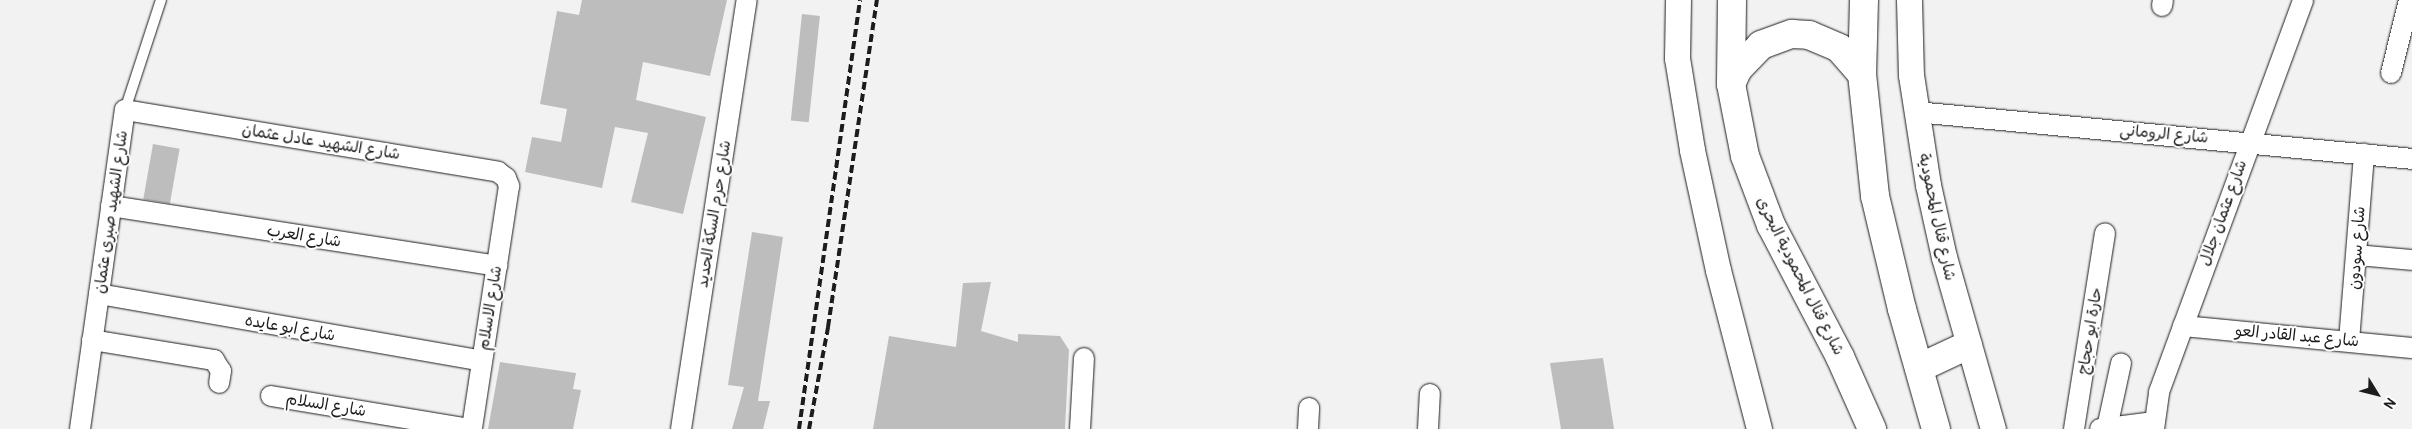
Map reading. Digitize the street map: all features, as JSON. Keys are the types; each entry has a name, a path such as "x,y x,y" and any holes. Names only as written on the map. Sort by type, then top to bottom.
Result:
{"main road":[{"name":"شارع قنال المحمودية البحرى","path":"1732,0 1732,84 1737,121 1757,191 1786,256 1840,357 1872,429"},
{"path":"1864,0 1862,74 1875,196 1936,429"},
{"path":"1732,84 1738,69 1761,45 1792,34 1809,35 1839,48 1862,74"},
{"path":"1919,368 1968,345"}],"street":[{"name":"شارع حرم السكة الحديد","path":"681,429 747,0"},
{"path":"1678,0 1677,58 1690,141 1718,270 1759,429"},
{"name":"شارع قنال المحمودية","path":"1908,0 1916,112 1934,212 1968,345 1993,429"},
{"name":"شارع عثمان جلال","path":"2153,426 2159,392 2249,141 2303,0"},
{"path":"2391,74 2409,0"},
{"name":"شارع الشهيد عادل عثمان","path":"125,110 498,172 506,178 509,186"},
{"name":"شارع الشهيد صبرى عثمان","path":"80,429 125,110"},
{"name":"شارع الرومانى","path":"1916,112 2249,141 2412,159"},
{"name":"شارع سودون","path":"2350,341 2364,154"},
{"name":"شارع الاسلام","path":"471,429 509,186"},
{"name":"شارع العرب","path":"112,206 497,266"},
{"name":"حارة ابو حجاج","path":"2074,429 2105,233"},
{"path":"2357,255 2412,260"},
{"name":"شارع ابو عايده","path":"99,294 481,361"},
{"name":"شارع عبد القادر العو","path":"2183,326 2412,348"},
{"path":"92,340 214,360 221,371 219,383"},
{"path":"1080,429 1084,358"},
{"path":"2121,363 2103,429 2153,426"},
{"path":"1428,429 1430,394"},
{"name":"شارع السلام","path":"271,396 471,429"},
{"path":"1308,429 1309,408"}],"lane":[{"name":"شارع الشهيد صبرى عثمان","path":"125,110 161,0"}],"building":[{"path":"582,0 727,0 710,76 643,62 636,100 706,117 683,214 631,202 648,133 615,127 602,188 525,172 532,137 561,142 567,109 540,104 557,11 579,15"},
{"path":"802,14 820,16 809,122 791,120"},
{"path":"153,144 180,149 170,204 143,199"},
{"path":"752,232 783,237 758,401 770,401 763,429 732,429 744,387 728,385"},
{"path":"991,282 981,331 1018,342 1018,334 1060,336 1069,350 1065,429 873,429 889,336 956,347 963,283"},
{"path":"1603,358 1614,429 1561,429 1550,363"},
{"path":"500,362 576,373 573,389 581,390 573,429 488,429"}],"railway":[{"path":"799,429 860,0"},
{"path":"809,429 828,327 877,0"}]}
